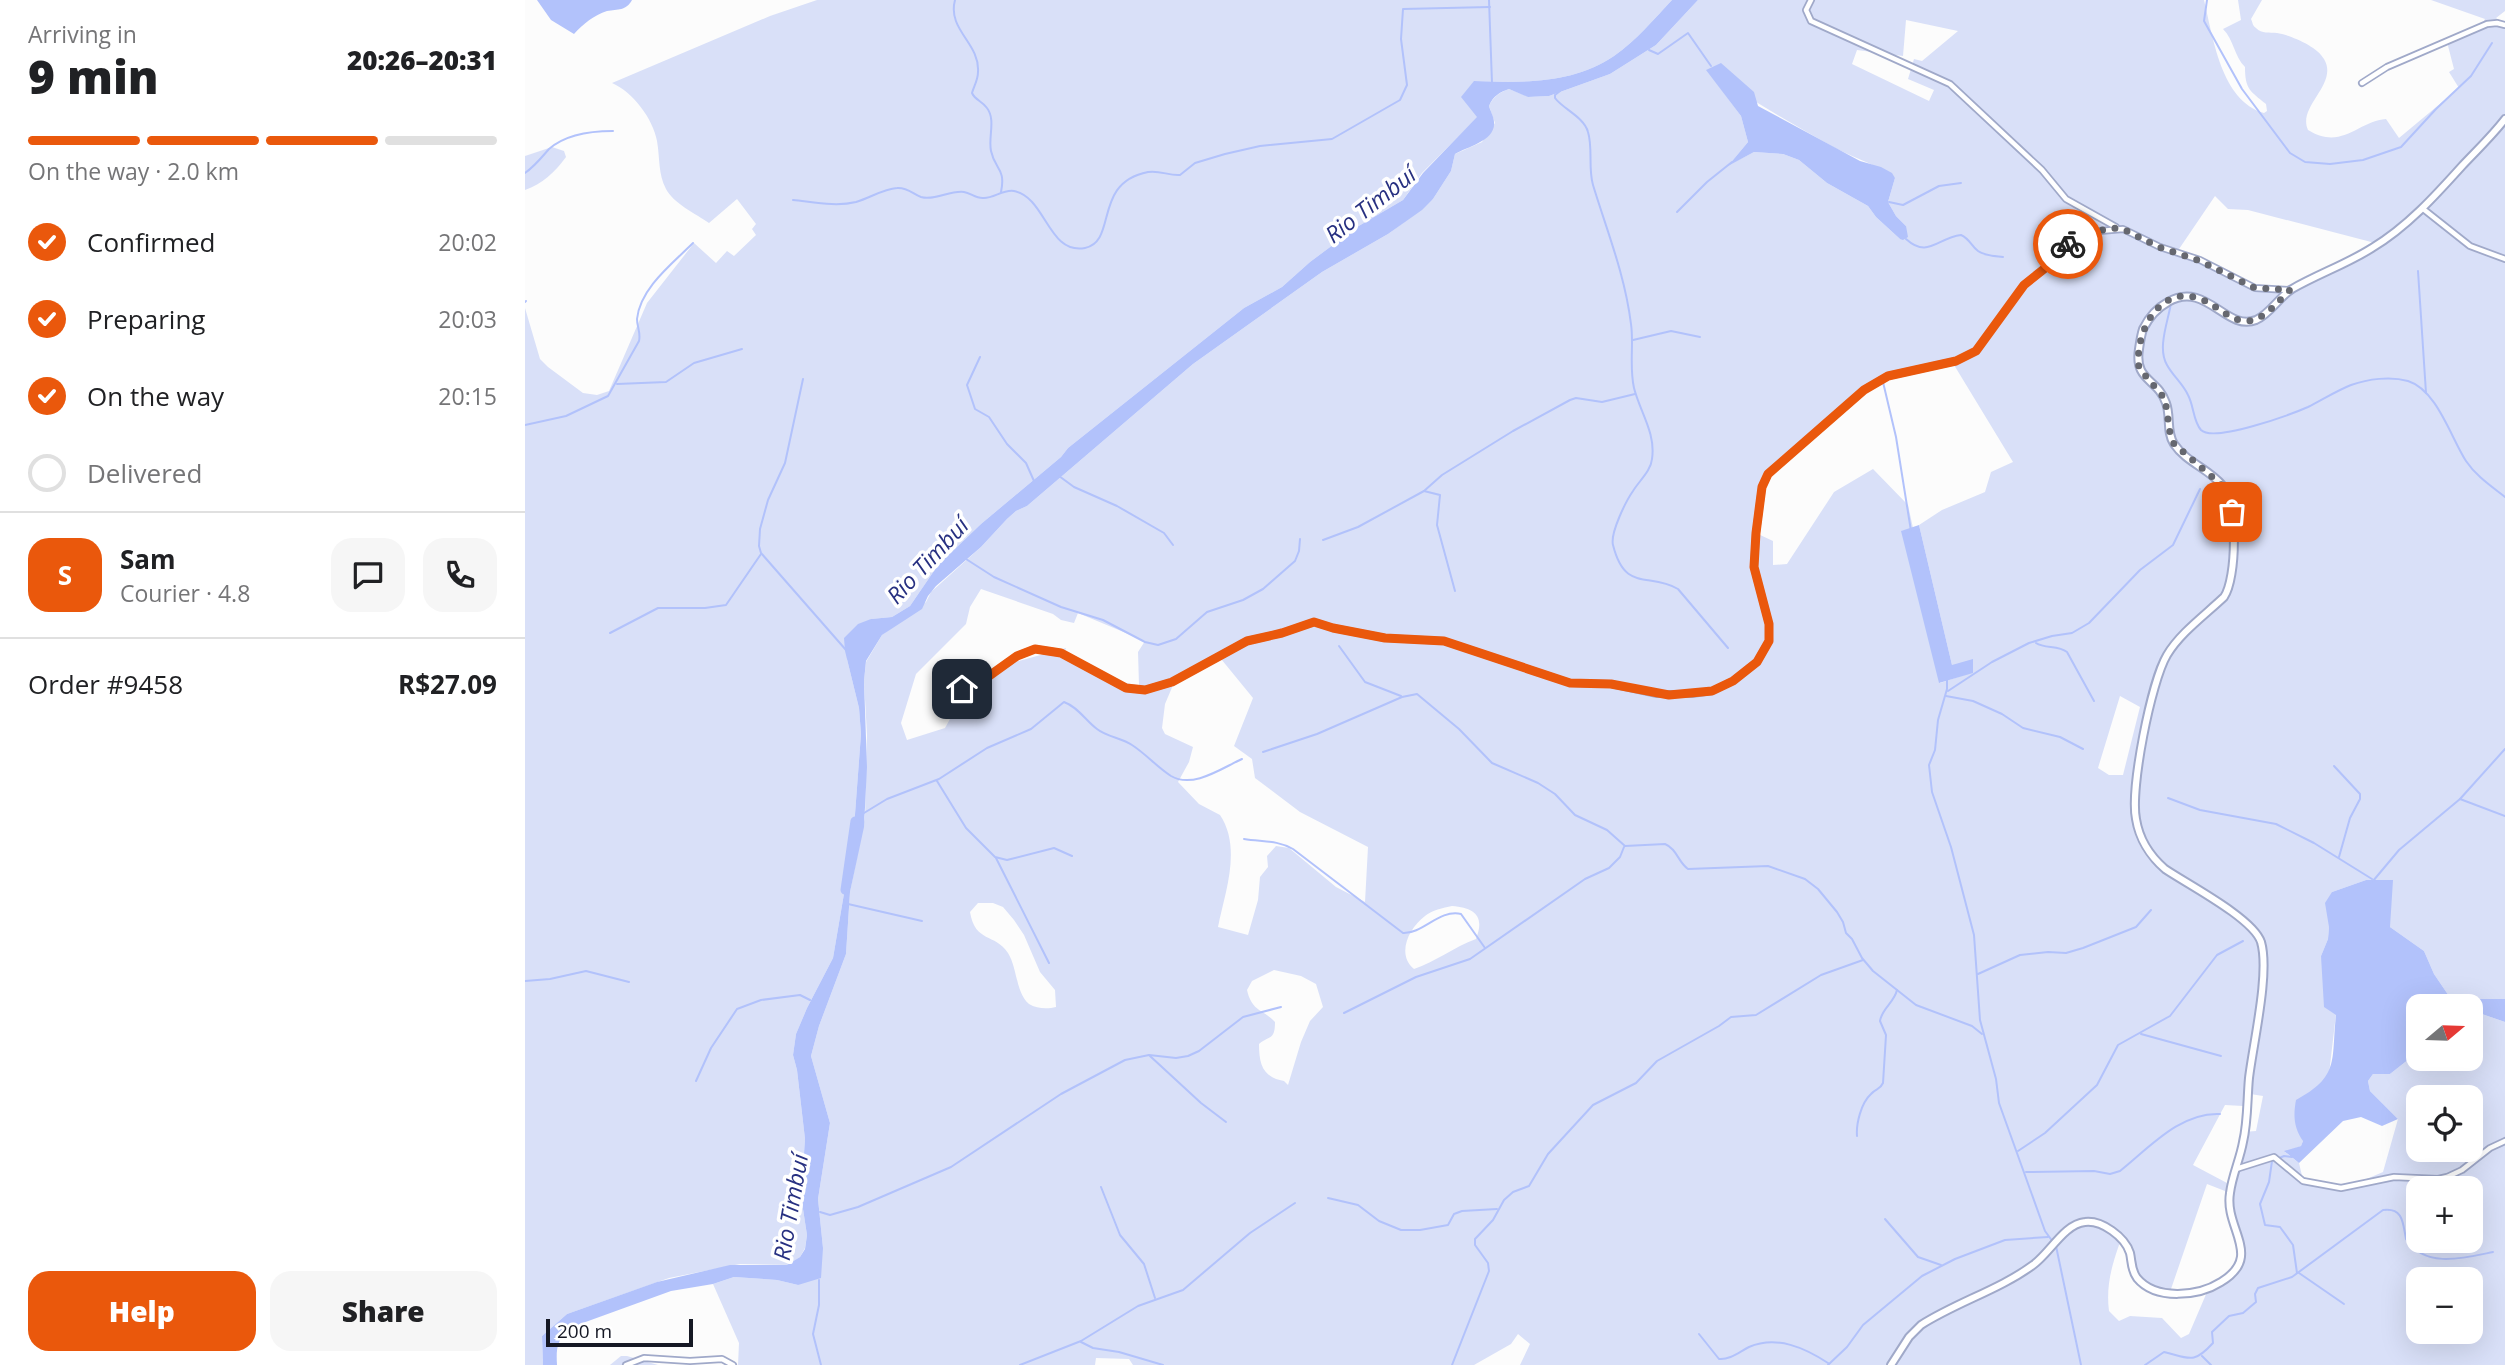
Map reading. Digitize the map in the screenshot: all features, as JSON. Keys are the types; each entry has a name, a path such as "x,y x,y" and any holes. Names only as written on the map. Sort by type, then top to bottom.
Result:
{"street":[{"path":"1811,0 1806,10 1811,21 1950,84 2042,170 2066,199 2089,214 2159,247 2200,261 2255,288 2290,290"},
{"path":"2362,83 2387,67 2487,24 2505,25"},
{"path":"1891,1365 1921,1325 2033,1266 2069,1229 2086,1221 2102,1224 2117,1235 2128,1248 2134,1273 2145,1285 2171,1293 2198,1293 2224,1281 2236,1270 2243,1255 2228,1206 2230,1188 2244,1139 2261,1001 2261,942 2248,922 2155,861 2138,829 2134,810 2148,713 2164,662 2174,646 2229,589 2233,569 2232,512 2225,488 2174,444 2165,399 2141,373 2138,361 2142,331 2151,315 2172,299 2183,296 2201,298 2238,320 2248,321 2262,316 2290,290 2373,248 2394,233 2422,208 2505,119"},
{"path":"2422,208 2470,246 2505,259"},
{"path":"962,689 989,676 1017,656 1035,649 1061,653 1126,688 1145,690 1172,682 1247,641 1314,622 1385,638 1444,641 1570,683 1611,684 1669,695 1712,691 1733,681 1757,662 1769,641 1769,624 1754,567 1761,498 1764,480 1768,474 1879,380 1910,370 1956,361 1976,351 2024,285 2044,269 2067,244 2082,235 2118,228"},
{"path":"2236,1169 2274,1157 2303,1181 2341,1188 2394,1177 2438,1179 2462,1170 2490,1148 2505,1141"},
{"path":"627,1365 645,1358 690,1361 722,1359 733,1365"}],"shaded area":[{"path":"817,0 1672,0 1630,44 1614,56 1581,72 1546,80 1474,81 1478,117 1422,173 1403,200 1357,227 1282,287 1244,308 1068,448 938,565 910,606 892,617 871,619 847,659 859,708 861,734 853,841 833,958 796,1034 793,1055 805,1139 801,1196 807,1235 805,1248 800,1257 788,1265 740,1264 669,1278 567,1314 542,1336 543,1365 525,1365 525,308 540,359 548,367 583,393 597,395 609,391 647,303 694,243 716,263 727,251 734,256 756,235 752,229 756,224 737,199 709,223 669,194 662,178 657,141 651,124 641,107 612,83 770,16"},
{"path":"1698,0 2204,0 2216,49 2228,82 2249,106 2264,113 2267,111 2266,104 2249,89 2245,67 2223,29 2241,20 2238,0 2262,0 2251,19 2258,30 2282,34 2303,42 2324,59 2326,77 2308,112 2308,130 2320,136 2340,136 2386,119 2399,138 2459,88 2449,72 2454,69 2447,42 2481,26 2485,19 2431,0 2505,0 2505,11 2496,18 2505,24 2505,999 2483,999 2483,994 2448,994 2434,974 2424,951 2390,927 2366,880 2332,892 2328,939 2321,956 2336,1014 2329,1074 2316,1089 2296,1101 2303,1141 2301,1146 2285,1152 2299,1163 2303,1180 2350,1186 2383,1172 2398,1119 2370,1091 2368,1081 2373,1074 2390,1074 2406,1061 2406,1071 2483,1071 2483,1014 2505,1022 2505,1365 1520,1365 1530,1344 1518,1334 1511,1344 1474,1365 1133,1365 1129,1359 1096,1358 1095,1365 738,1365 739,1343 713,1284 734,1277 777,1280 798,1285 823,1248 818,1199 830,1123 811,1056 819,1026 846,954 850,892 865,817 866,662 882,635 926,602 931,592 1016,511 1027,506 1193,364 1322,272 1388,234 1422,209 1433,199 1451,171 1455,154 1482,142 1495,123 1489,106 1497,95 1509,89 1529,97 1549,96 1610,74 1656,45","holes":["1906,20 1958,31 1922,61 1914,59 1908,79 1934,90 1929,101 1852,64 1857,50 1903,56","1707,70 1837,149 1882,169 1895,178 1888,202 1906,226 1900,239 1868,206 1827,183 1799,160 1783,154 1754,152 1729,165 1748,142 1741,116","2215,196 2228,209 2248,210 2375,243 2281,290 2233,279 2207,264 2177,252","1951,360 2013,462 1991,472 1985,492 1942,510 1919,525 1952,665 1973,672 1940,683 1902,531 1913,528 1908,505 1873,469 1834,492 1787,564 1773,565 1773,541 1758,534 1767,476 1866,386 1888,373","981,589 1053,614 1061,620 1074,623 1078,613 1145,641 1138,652 1139,685 1100,673 1065,651 1066,648 1015,662 971,681 945,728 907,740 901,723 916,674 966,624 970,607","1217,654 1253,698 1234,746 1252,759 1255,778 1300,812 1368,847 1365,902 1336,887 1289,848 1276,846 1267,856 1268,867 1260,877 1258,900 1248,935 1218,927 1230,870 1227,828 1220,815 1199,804 1178,782 1189,762 1193,747 1165,734 1162,728 1165,704 1176,678","2120,696 2140,707 2123,775 2109,775 2098,768","978,903 993,903 1003,907 1024,935 1040,972 1055,990 1056,1007 1043,1008 1029,1004 1021,993 1008,953 976,929 970,912","1452,906 1467,909 1476,915 1479,924 1476,939 1414,969 1405,949 1414,927 1431,912","1274,970 1301,976 1316,984 1323,1007 1310,1021 1288,1085 1267,1073 1261,1064 1259,1044 1273,1035 1275,1022 1255,1006 1247,990 1252,981","2244,1093 2263,1096 2256,1131 2243,1132 2227,1183 2193,1165 2225,1105 2243,1106","2207,1184 2225,1191 2228,1219 2241,1252 2234,1267 2210,1285 2189,1334 2181,1338 2162,1318 2130,1316 2119,1321 2109,1311 2110,1278 2119,1245 2122,1243 2132,1275 2155,1288 2171,1289"]},
{"path":"552,147 564,151 566,157 548,177 525,190 525,156"},
{"path":"621,1356 627,1356 658,1365 610,1365"}],"water":[{"path":"537,0 632,0 624,8 593,17 574,34 551,20"},
{"path":"1672,0 1698,0 1656,45 1610,74 1549,96 1528,97 1509,89 1497,95 1489,106 1494,122 1490,134 1486,139 1455,154 1451,171 1433,199 1422,210 1388,234 1322,272 1193,364 1027,506 1007,519 981,547 936,586 922,609 882,635 866,661 864,681 867,767 864,827 850,892 846,954 819,1026 811,1056 830,1123 818,1199 823,1248 821,1278 798,1285 777,1280 734,1277 713,1284 671,1291 569,1328 558,1345 557,1365 543,1365 542,1336 567,1314 657,1282 730,1265 787,1265 800,1257 805,1249 807,1235 801,1196 805,1139 793,1055 796,1034 833,958 853,841 861,734 859,708 844,638 858,624 871,619 892,617 910,606 938,565 1068,448 1244,308 1282,287 1357,227 1403,200 1423,173 1477,117 1461,97 1474,81 1546,80 1581,72 1614,56 1630,44"},
{"path":"1721,63 1754,92 1758,106 1860,161 1892,173 1895,178 1888,202 1906,226 1908,237 1900,239 1868,206 1827,183 1799,160 1783,154 1754,152 1728,166 1748,142 1741,116 1706,70"},
{"path":"1919,525 1952,665 1973,659 1973,673 1939,683 1901,531"},
{"path":"2366,880 2393,880 2390,927 2424,951 2434,974 2448,994 2406,994 2406,1061 2390,1074 2373,1074 2368,1081 2370,1091 2398,1119 2382,1126 2361,1117 2343,1121 2299,1163 2284,1151 2301,1146 2303,1141 2295,1122 2296,1100 2327,1075 2333,1056 2336,1015 2324,1007 2321,956 2328,939 2329,927 2325,903 2332,892"},
{"path":"2483,999 2505,999 2505,1022 2483,1014"}],"waterway":[{"path":"955,0 956,20 977,62 978,75 972,93 990,113 990,146 1001,173 1001,192"},
{"path":"1489,0 1492,83"},
{"path":"2207,0 2204,21 2242,89 2290,153 2305,162 2330,164 2363,160 2401,147 2471,76 2492,43"},
{"path":"793,200 841,204 897,188 926,198 959,192 984,198 1014,191 1025,195 1033,203 1063,243 1073,248 1085,248 1095,243 1101,235 1112,199 1119,188 1131,178 1148,172 1180,175 1195,163 1260,146 1332,139 1400,100 1407,85 1401,39 1403,9 1490,7"},
{"path":"1649,50 1658,54 1688,33 1711,66"},
{"path":"1560,91 1555,98 1582,122 1588,132 1593,185 1628,306 1634,388 1652,440 1651,463 1623,509 1616,525 1613,545 1624,570 1639,579 1667,584 1678,589 1728,648"},
{"path":"525,173 549,149 563,140 588,133 613,131"},
{"path":"1677,212 1732,162"},
{"path":"1889,202 1903,205 1939,186 1961,183"},
{"path":"1906,239 1914,245 1927,247 1961,235 1981,253 2003,257"},
{"path":"525,425 566,416 608,396 639,341 637,319 644,297 659,277 693,243"},
{"path":"2418,271 2426,393"},
{"path":"2171,303 2164,335 2164,358 2188,395 2201,430 2221,433 2253,426 2299,411 2351,385 2387,378 2401,379 2418,386 2427,394 2470,466 2505,497"},
{"path":"1633,340 1671,331 1700,337"},
{"path":"617,384 666,382 694,363 742,349"},
{"path":"980,357 967,385 975,409 989,417 1007,444 1026,463 1034,481"},
{"path":"803,379 785,463 768,500 760,529 759,546 761,553 846,650"},
{"path":"1883,382 1896,437 1911,531"},
{"path":"1323,540 1358,527 1424,491 1442,475 1570,400 1576,398 1602,402 1635,394"},
{"path":"1059,476 1074,487 1117,506 1164,533 1173,545"},
{"path":"1948,691 1992,662 2029,643 2072,633 2089,623 2140,570 2173,545 2200,489"},
{"path":"1424,491 1440,495 1437,525 1455,591"},
{"path":"966,559 994,577 1061,607 1103,620 1145,642 1158,645 1176,639 1207,612 1243,600 1263,589 1295,561 1300,539"},
{"path":"610,633 658,608 726,605 761,554"},
{"path":"2036,643 2067,652 2094,701"},
{"path":"1339,646 1365,682 1401,696"},
{"path":"1947,679 1935,750 1929,765 1932,792 1951,847 1974,935 1980,1020 1996,1079 1999,1103 2045,1231 2053,1242"},
{"path":"1263,752 1317,734 1402,697 1417,694 1459,729 1492,763 1538,783 1555,794 1575,815 1607,830 1625,846 1665,844 1688,869 1768,866 1805,879 1818,889 1837,912 1846,933 1873,971 1916,1005 1972,1026 1982,1034"},
{"path":"1946,696 1973,701 2002,714 2023,728 2060,737 2083,749"},
{"path":"864,813 887,799 939,779 987,748 1031,729 1064,702 1074,707 1101,732 1132,745 1171,776 1180,779 1198,779 1242,759"},
{"path":"2373,881 2399,850 2460,799 2505,749"},
{"path":"2334,766 2360,794 2339,857"},
{"path":"937,781 966,828 995,857 1007,860 1054,848 1072,856"},
{"path":"2168,798 2200,810 2276,824 2314,843 2372,879"},
{"path":"2460,799 2505,816"},
{"name":"Rio Timbuí","path":"845,890 855,821"},
{"path":"1244,839 1275,843 1293,849 1403,933 1417,930 1445,915 1461,914 1485,948"},
{"path":"1344,1013 1416,977 1470,959 1585,879 1609,868 1620,857 1624,847"},
{"path":"996,858 1049,963"},
{"path":"848,904 922,921"},
{"path":"1978,974 2020,955 2066,953 2083,948 2136,927 2151,910"},
{"path":"2018,1151 2045,1133 2097,1085 2118,1045 2170,1016 2217,955 2243,941"},
{"path":"1452,1365 1489,1271 1488,1263 1475,1245 1475,1239 1493,1220 1504,1200 1513,1192 1529,1186 1548,1154 1593,1105 1636,1083 1657,1061 1731,1017 1756,1015 1821,975 1863,960"},
{"path":"525,981 586,971 629,982"},
{"path":"1857,1136 1858,1120 1864,1103 1883,1083 1886,1035 1880,1021 1897,990"},
{"path":"696,1081 711,1048 737,1009 761,1000 800,995 810,1000"},
{"path":"820,1212 830,1215 858,1207 951,1167 1061,1094 1125,1060 1149,1055 1176,1058 1188,1056 1199,1051 1243,1017 1281,1007"},
{"path":"2141,1034 2221,1056"},
{"path":"1150,1056 1226,1122"},
{"path":"2026,1172 2094,1171 2110,1174 2120,1171 2178,1125 2205,1115 2220,1114"},
{"path":"2292,1157 2284,1156 2272,1161 2269,1182 2260,1204 2265,1225 2280,1227 2293,1245 2297,1273"},
{"path":"1101,1187 1120,1235 1144,1264 1155,1298"},
{"path":"1328,1198 1358,1205 1379,1221 1401,1230 1448,1225 1454,1214 1462,1211 1497,1209"},
{"path":"1020,1365 1081,1341 1138,1306 1183,1290 1250,1233 1295,1203"},
{"path":"2145,1365 2164,1352 2185,1358 2200,1355 2213,1343 2212,1332 2229,1316 2243,1313 2256,1302 2255,1294 2258,1288 2292,1277 2383,1210 2399,1214 2406,1239 2424,1255 2446,1259 2493,1252"},
{"path":"1885,1219 1918,1257 1941,1265"},
{"path":"1828,1365 1847,1347 1863,1325 1922,1276 1955,1259 2005,1240 2048,1237"},
{"path":"2056,1246 2081,1365"},
{"path":"2299,1273 2344,1304"},
{"path":"819,1280 819,1305 813,1334 821,1365"},
{"path":"1699,1334 1719,1359 1770,1342 1800,1348 1828,1363"},
{"path":"1081,1342 1093,1348 1119,1352 1163,1365"},
{"path":"2202,1356 2211,1365"}],"way so far":[{"path":"2068,244 2082,235 2111,228 2123,229 2159,247 2200,261 2244,284 2265,290 2290,290 2262,316 2248,321 2238,320 2201,298 2183,296 2172,299 2151,315 2142,331 2139,368 2165,399 2171,438 2178,450 2216,478 2225,488 2232,512"}],"route":[{"path":"962,689 989,676 1026,651 1035,649 1061,653 1126,688 1145,690 1172,682 1247,641 1314,622 1385,638 1444,641 1570,683 1611,684 1669,695 1712,691 1745,673 1757,662 1769,641 1769,624 1754,567 1762,487 1768,474 1879,380 1910,370 1943,365 1976,351 2024,285 2068,244"}]}
